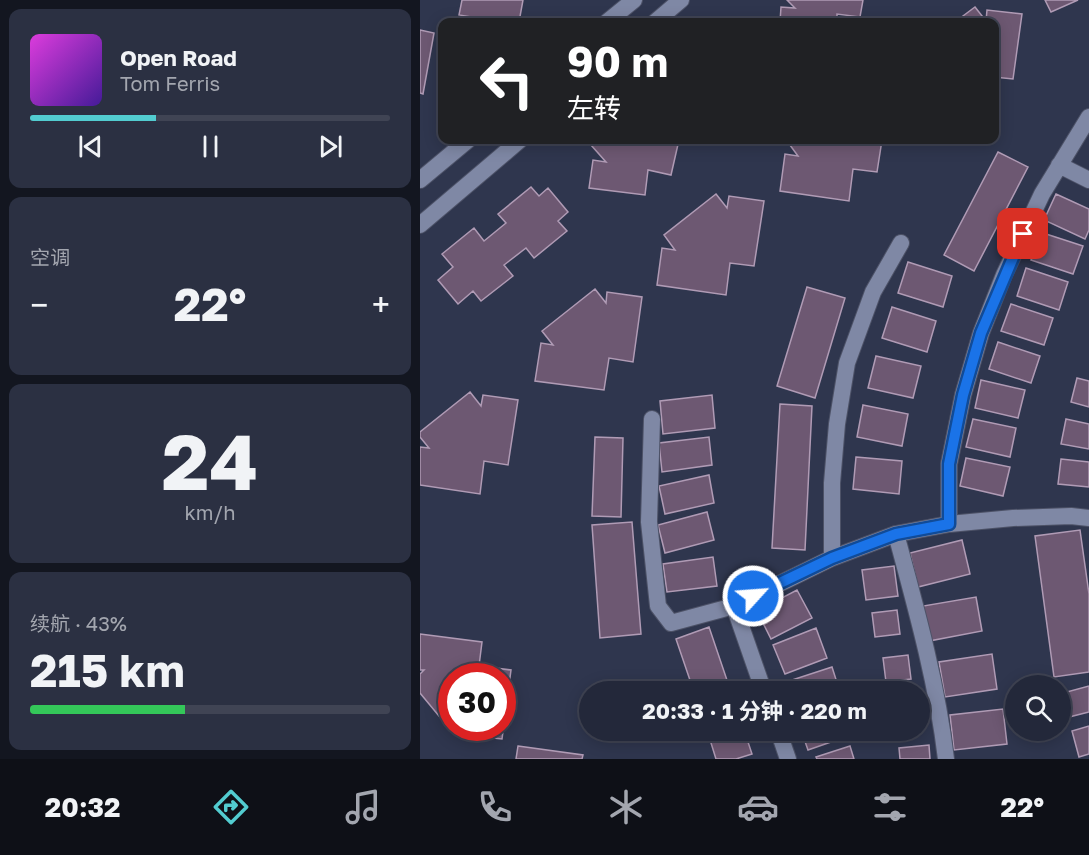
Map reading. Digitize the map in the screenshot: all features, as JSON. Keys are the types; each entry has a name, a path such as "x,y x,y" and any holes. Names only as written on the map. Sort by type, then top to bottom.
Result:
{"street":[{"path":"612,18 634,0"},
{"path":"660,18 681,0"},
{"path":"949,524 949,464 963,395 981,333 1004,275 1042,194 1089,117"},
{"path":"420,180 463,144"},
{"path":"420,225 515,144"},
{"path":"1059,165 1089,180"},
{"path":"832,558 832,483 836,436 848,363 873,292 901,243"},
{"path":"652,419 649,522 658,606 671,623 734,606 832,558 896,534 949,524 1013,518 1071,516 1089,518"},
{"path":"896,534 913,596 933,688 945,759"},
{"path":"734,606 760,681"},
{"path":"782,741 788,759"}],"building":[{"path":"462,0 523,0 520,18 477,18 459,15"},
{"path":"787,0 863,0 860,17 837,14 837,18 780,18 781,7 795,8"},
{"path":"1045,0 1078,0 1051,12"},
{"path":"975,7 984,18 960,18"},
{"path":"987,10 1022,14 1013,79 999,78 999,18 986,18"},
{"path":"420,30 434,33 423,94 420,93"},
{"path":"678,144 671,175 648,170 645,195 589,188 593,160 606,162 591,145"},
{"path":"789,144 881,144 877,172 853,169 849,201 780,191 785,154 798,156"},
{"path":"998,152 1028,167 974,271 944,255"},
{"path":"531,187 539,196 548,188 568,212 558,221 567,231 534,258 526,248 504,265 513,276 481,301 473,291 458,304 438,280 453,267 442,254 474,228 484,241 506,223 498,214"},
{"path":"716,194 727,208 729,196 764,201 754,266 730,263 726,295 657,285 662,248 675,250 664,235"},
{"path":"1056,194 1089,209 1089,230 1085,239 1044,220"},
{"path":"1040,232 1083,246 1073,274 1031,260"},
{"path":"908,262 952,276 943,307 898,293"},
{"path":"1026,268 1068,282 1059,310 1017,296"},
{"path":"807,287 845,298 815,398 777,386"},
{"path":"595,289 606,303 607,292 642,297 633,362 609,358 604,390 535,381 541,343 553,345 542,331"},
{"path":"1011,304 1053,318 1044,345 1001,331"},
{"path":"892,307 936,321 927,352 882,338"},
{"path":"998,342 1040,356 1031,383 989,369"},
{"path":"876,356 921,366 913,398 868,388"},
{"path":"1077,378 1089,381 1089,407 1071,402"},
{"path":"981,380 1025,390 1018,418 975,408"},
{"path":"470,392 481,406 483,395 518,400 508,465 484,461 480,494 420,485 420,447 429,448 420,437 420,432"},
{"path":"712,395 715,428 663,434 660,401"},
{"path":"780,404 812,406 805,550 772,548"},
{"path":"863,405 908,414 902,446 857,437"},
{"path":"973,419 1016,428 1010,457 966,447"},
{"path":"1066,419 1089,424 1089,449 1061,444"},
{"path":"595,437 623,438 621,517 592,516"},
{"path":"709,437 712,465 662,472 659,443"},
{"path":"856,457 902,461 899,494 853,489"},
{"path":"966,458 1010,467 1003,496 960,486"},
{"path":"1061,459 1089,462 1089,487 1058,484"},
{"path":"709,475 714,503 665,514 659,486"},
{"path":"707,512 714,540 665,553 658,525"},
{"path":"632,522 641,634 600,638 592,525"},
{"path":"1080,530 1089,594 1089,672 1054,675 1035,536"},
{"path":"962,540 970,574 918,587 910,553"},
{"path":"713,557 717,586 667,592 663,564"},
{"path":"894,566 898,596 866,600 862,570"},
{"path":"797,590 812,618 771,639 757,611"},
{"path":"976,597 982,631 929,641 923,606"},
{"path":"897,610 900,634 875,637 872,613"},
{"path":"709,627 727,681 690,681 676,639"},
{"path":"816,628 827,658 785,674 773,645"},
{"path":"420,634 482,642 479,663 438,663 438,715 420,693 420,674 424,670 420,670"},
{"path":"992,654 997,689 945,697 939,662"},
{"path":"908,655 911,679 886,681 883,658"},
{"path":"832,667 836,681 789,681"},
{"path":"1089,686 1089,712 1071,716 1071,691"},
{"path":"1003,709 1007,744 954,750 950,715"},
{"path":"1089,726 1089,754 1079,757 1072,731"},
{"path":"710,741 748,741 752,754 736,759 716,759"},
{"path":"805,741 834,741 808,750"},
{"path":"929,745 930,759 900,759 899,748"},
{"path":"518,746 583,755 582,759 516,759"},
{"path":"850,746 854,759 817,759 816,757"}],"route":[{"path":"753,596 832,558 896,534 949,524 949,464 963,395 981,333 1023,234"}]}
